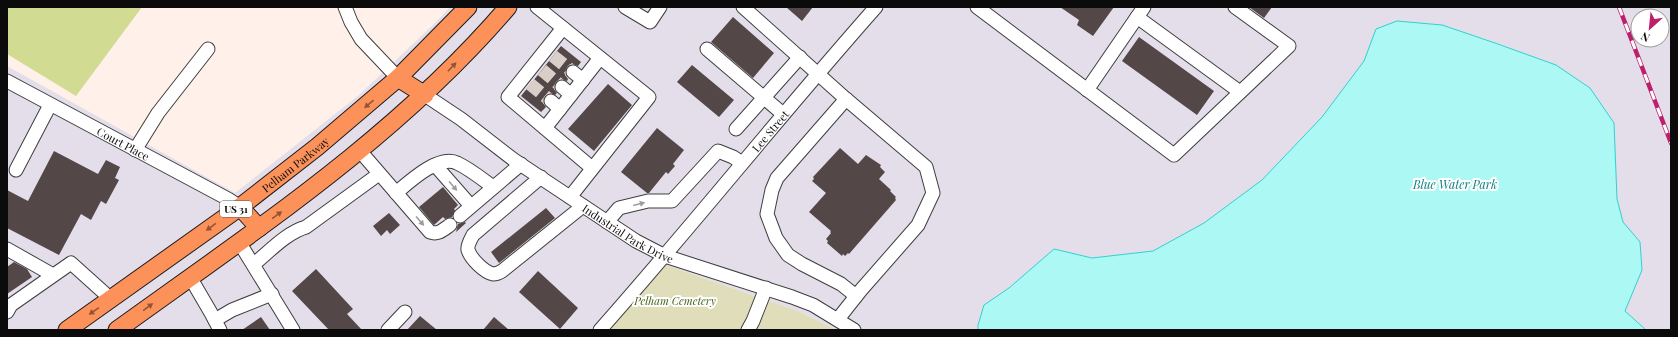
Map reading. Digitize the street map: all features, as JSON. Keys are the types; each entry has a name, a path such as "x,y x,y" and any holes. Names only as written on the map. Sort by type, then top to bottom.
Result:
{"main road":[{"name":"Pelham Parkway","path":"67,330 240,207 317,147 398,78 468,7"},
{"name":"US 31","path":"117,330 298,200 360,150 425,95 508,7"},
{"path":"398,78 425,95"},
{"path":"240,207 259,228"}],"street":[{"path":"345,7 351,22 361,39 398,78"},
{"path":"537,7 649,97 570,197"},
{"path":"625,7 650,22 660,7"},
{"path":"743,7 846,99 926,167 933,193 918,225 838,319"},
{"name":"Lee Street","path":"600,330 665,256 783,114 876,7"},
{"path":"977,7 1174,155 1288,46 1235,7"},
{"path":"1087,90 1140,12 1240,92"},
{"path":"563,28 549,53 538,67 526,81 508,97 592,168"},
{"path":"135,150 158,113 208,49"},
{"path":"707,49 783,114"},
{"path":"736,129 800,57"},
{"path":"545,128 555,105 578,76 600,58"},
{"name":"Court Place","path":"7,81 228,198 240,207"},
{"name":"Industrial Park Drive","path":"425,95 521,164 636,241 665,256 766,288 813,305 854,330"},
{"path":"846,99 777,178 772,190 767,214 776,238 788,255 841,284 856,296"},
{"path":"16,170 50,105"},
{"path":"360,150 430,232 434,234 450,225"},
{"path":"607,222 619,208 648,201 672,201 718,151 733,157 742,164"},
{"path":"396,193 419,173 435,165 456,162 493,187"},
{"path":"460,216 521,164"},
{"path":"435,165 471,206"},
{"path":"254,264 298,229 306,227 379,174"},
{"path":"541,177 473,235 469,243 468,250 477,264 488,272 495,274 502,271 583,206"},
{"path":"239,242 254,264 293,330"},
{"path":"7,249 53,275"},
{"path":"7,312 11,305 71,263 111,299"},
{"path":"190,277 217,325 232,310 272,294"},
{"path":"748,330 766,288"},
{"path":"388,330 405,312"}],"shaded area":[{"path":"450,7 1671,7 1671,330 837,330 798,311 666,265 610,330 7,330 7,66 235,193 359,95"}],"green space":[{"path":"7,7 142,7 76,96 7,54"},
{"name":"Pelham Cemetery","path":"666,265 798,311 837,330 610,330"}],"water":[{"name":"Blue Water Park","path":"1397,21 1442,25 1495,43 1556,65 1590,88 1614,123 1617,199 1623,222 1640,242 1642,270 1625,311 1646,330 978,330 984,305 1009,288 1054,249 1092,258 1153,251 1204,223 1262,180 1322,117 1364,61 1376,29"}],"building":[{"path":"786,7 813,7 802,21"},
{"path":"1060,7 1114,7 1093,36 1077,25 1079,20"},
{"path":"1249,7 1272,7 1264,18"},
{"path":"733,17 774,53 753,78 711,42"},
{"path":"1139,37 1214,91 1197,115 1122,61"},
{"path":"561,46 581,62 578,66 570,64 567,67 565,75 568,79 567,81 560,79 556,82 554,89 557,93 555,95 549,93 545,96 543,103 546,107 541,112 521,96"},
{"path":"692,65 734,100 719,117 677,82"},
{"path":"608,84 632,105 594,151 568,129"},
{"path":"657,128 684,150 673,164 675,166 668,174 666,172 649,193 647,193 621,172"},
{"path":"840,148 858,164 866,155 881,165 880,167 885,172 879,179 896,197 896,200 849,254 848,253 845,256 843,254 842,256 827,243 828,241 826,239 831,231 809,212 826,193 812,181 814,179 813,177"},
{"path":"54,151 98,174 106,160 120,167 115,178 119,180 106,204 101,201 91,220 81,214 59,255 7,228 7,190 28,201"},
{"path":"443,187 458,205 454,209 455,210 452,217 445,219 443,217 434,225 419,207"},
{"path":"546,208 555,218 499,263 491,252"},
{"path":"389,213 400,225 390,234 387,230 381,236 373,226"},
{"path":"466,223 456,232 458,224"},
{"path":"14,262 27,269 32,277 7,294 7,267"},
{"path":"316,269 353,309 347,314 362,330 329,330 292,291"},
{"path":"538,271 578,308 560,329 519,292"},
{"path":"420,316 437,330 407,330"},
{"path":"261,317 270,330 242,330"},
{"path":"494,317 509,330 483,330"}],"tunnel":[{"path":"553,56 573,72"},
{"path":"542,70 562,87"},
{"path":"530,84 551,101"}],"railway":[{"path":"1619,7 1671,143"}]}
